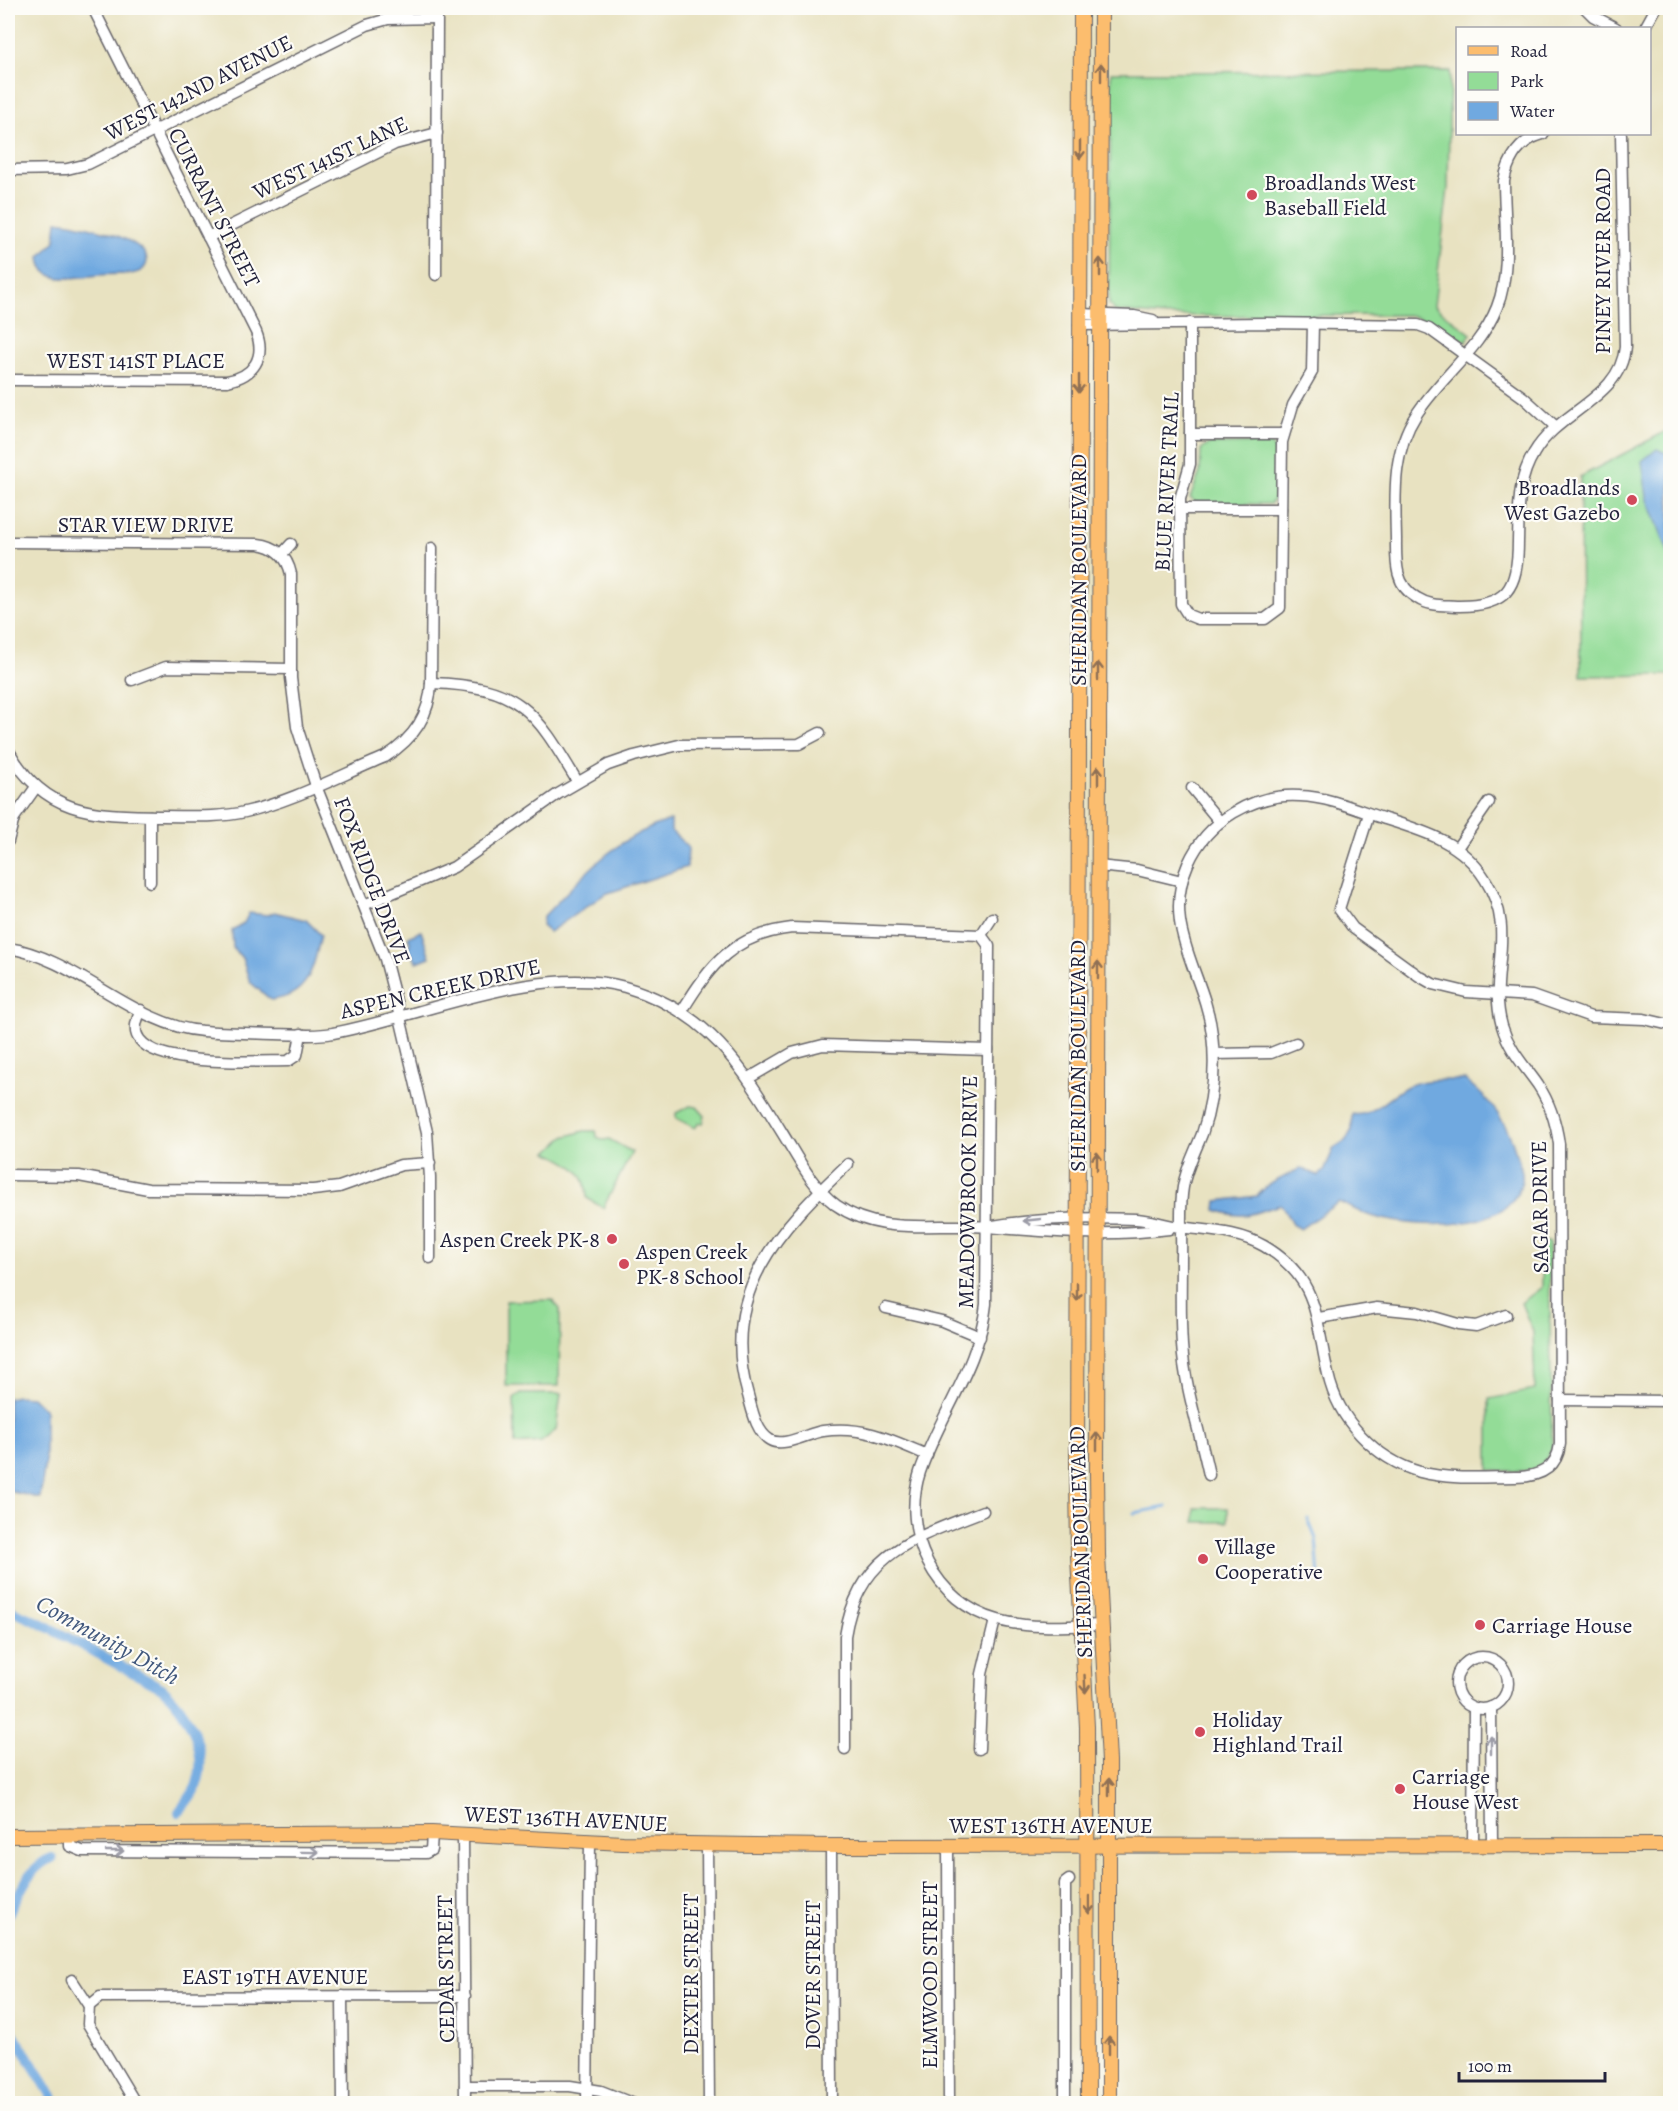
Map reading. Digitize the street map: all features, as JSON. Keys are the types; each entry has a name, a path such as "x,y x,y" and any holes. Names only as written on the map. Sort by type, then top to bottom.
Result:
{"main road":[{"name":"SHERIDAN BOULEVARD","path":"1081,8 1077,730 1077,1476 1081,1626 1087,1727 1088,2103"},
{"name":"SHERIDAN BOULEVARD","path":"1101,8 1098,1556 1108,1731 1109,2103"},
{"name":"WEST 136TH AVENUE","path":"8,1836 432,1833 590,1842 831,1846 1671,1845"}],"street":[{"name":"CURRANT STREET","path":"93,8 259,339 257,362"},
{"path":"1585,8 1593,16 1614,27"},
{"path":"1646,27 1656,8"},
{"name":"WEST 142ND AVENUE","path":"8,170 76,167 155,131 367,25 388,19 437,13"},
{"path":"436,275 437,13"},
{"name":"WEST 141ST LANE","path":"208,237 395,144 437,133"},
{"path":"1466,356 1489,323 1502,291 1505,264 1504,181 1512,157 1518,144 1541,135"},
{"name":"PINEY RIVER ROAD","path":"1466,356 1416,415 1407,431 1397,467 1396,566 1403,586 1413,603 1478,606 1507,599 1518,567 1519,502 1525,471 1533,454 1555,426 1609,386 1621,369 1624,358 1621,135"},
{"path":"1080,320 1418,325 1523,397 1555,426"},
{"name":"BLUE RIVER TRAIL","path":"1190,323 1190,464 1182,487 1180,509 1181,604 1190,620 1265,619 1283,610 1281,509 1283,434 1293,405 1312,372 1313,323"},
{"name":"WEST 141ST PLACE","path":"8,380 227,381 246,375 257,362"},
{"path":"1190,434 1283,434"},
{"path":"1180,509 1281,509"},
{"name":"STAR VIEW DRIVE","path":"8,542 258,544 274,548 282,554"},
{"path":"282,554 291,544"},
{"path":"8,749 24,775 36,787 59,803 87,813 150,816 206,816 244,812 316,786 385,757 402,745 424,717 432,683 432,548"},
{"name":"FOX RIDGE DRIVE","path":"282,554 291,574 290,669 297,727 316,786 385,959 421,1102 430,1163 430,1258"},
{"path":"132,681 166,667 290,669"},
{"path":"432,683 486,688 514,700 531,713 548,731 578,781"},
{"path":"364,904 454,867 578,781 608,765 656,750 702,743 799,744 820,733"},
{"path":"8,841 20,806 36,787"},
{"path":"1192,788 1220,822"},
{"name":"SAGAR DRIVE","path":"1209,1475 1182,1346 1182,1228 1184,1184 1207,1116 1212,1090 1214,1054 1207,1007 1180,930 1178,913 1182,881 1195,851 1220,822 1255,802 1284,796 1320,799 1429,833 1457,848 1486,880 1499,912 1503,946 1498,993 1499,1011 1508,1044 1546,1098 1556,1126 1559,1155 1560,1400"},
{"path":"1457,848 1489,802"},
{"path":"1369,814 1339,909 1347,922 1419,976 1433,984 1466,992 1532,996 1591,1017 1644,1019 1671,1025"},
{"path":"150,816 150,882"},
{"path":"1098,866 1137,870 1182,881"},
{"path":"682,1011 704,976 727,952 751,938 776,930 792,928 981,935 992,918"},
{"name":"MEADOWBROOK DRIVE","path":"981,935 989,946 986,1304 980,1337 927,1455 916,1487 914,1505 917,1537 925,1558 942,1585 964,1605 995,1620 1012,1624 1102,1625"},
{"name":"ASPEN CREEK DRIVE","path":"8,948 37,955 141,1010 167,1022 200,1031 334,1033 530,984 574,980 622,986 663,1001 682,1011 725,1047 749,1078 809,1177 820,1191 849,1213 879,1224 987,1227 1026,1232 1077,1234 1097,1226"},
{"path":"141,1010 136,1030 140,1041 154,1049 187,1059 292,1060 300,1048 301,1034"},
{"path":"1214,1054 1271,1053 1296,1043"},
{"path":"749,1078 792,1053 823,1045 988,1050"},
{"path":"8,1174 79,1176 148,1189 313,1191 339,1187 401,1165 430,1163"},
{"path":"848,1164 787,1226 770,1249 753,1279 743,1305 739,1339 741,1369 760,1429 770,1440 778,1442 836,1429 868,1431 927,1455"},
{"name":"ASPEN CREEK DRIVE","path":"987,1227 1027,1220 1077,1219 1097,1226 1182,1228 1242,1237 1271,1251 1290,1266 1302,1282 1319,1318 1328,1376 1337,1402 1352,1425 1381,1453 1409,1468 1441,1476 1527,1477 1536,1476 1551,1467"},
{"path":"886,1308 918,1314 980,1337"},
{"path":"1319,1318 1377,1308 1417,1312 1458,1324 1476,1326 1506,1315"},
{"path":"1561,1475 1551,1467 1559,1450 1560,1400 1671,1401"},
{"path":"845,1749 845,1636 853,1603 860,1587 881,1560 917,1537 983,1511"},
{"path":"980,1749 982,1674 995,1620"},
{"path":"1485,1656 1501,1664 1508,1683 1503,1698 1491,1707 1473,1708 1466,1704 1456,1690 1457,1673 1468,1660 1485,1656"},
{"path":"1491,1707 1492,1845"},
{"path":"1473,1708 1473,1846"},
{"name":"WEST 136TH AVENUE","path":"70,1834 70,1846 82,1851 426,1853 431,1850 432,1833"},
{"name":"CEDAR STREET","path":"463,1834 465,2103"},
{"path":"587,2103 590,1842"},
{"name":"DEXTER STREET","path":"707,1844 710,2103"},
{"name":"DOVER STREET","path":"831,1846 832,2103"},
{"name":"ELMWOOD STREET","path":"948,1846 949,2103"},
{"path":"1065,2103 1065,1883 1069,1880"},
{"path":"72,1980 89,2006 88,2024 136,2103"},
{"name":"EAST 19TH AVENUE","path":"89,2006 94,2000 107,1995 465,1996"},
{"path":"342,1996 343,2103"},
{"path":"465,2086 587,2088 634,2103"}],"green space":[{"path":"1450,71 1448,188 1434,306 1471,334 1466,342 1430,322 1409,315 1165,316 1115,311 1109,304 1111,72"},
{"path":"8,225 14,229 12,233 15,236 13,247 8,252"},
{"path":"1670,429 1670,675 1581,676 1580,477"},
{"path":"1269,443 1276,450 1276,498 1270,504 1198,504 1190,498 1200,472 1201,450 1209,444"},
{"path":"690,1106 697,1107 705,1116 703,1123 699,1123 695,1128 676,1118 676,1113"},
{"path":"584,1131 596,1131 597,1137 604,1140 609,1139 632,1152 603,1208 587,1198 584,1180 576,1169 548,1152 564,1137"},
{"path":"1543,1242 1549,1242 1552,1449 1547,1459 1533,1469 1526,1471 1489,1470 1489,1399 1535,1390 1533,1332 1521,1303 1542,1287"},
{"path":"552,1300 560,1309 559,1386 506,1386 506,1301"},
{"path":"520,1394 561,1394 556,1430 541,1442 515,1444 514,1399"},
{"path":"1195,1508 1228,1508 1228,1522 1195,1522"}],"water":[{"path":"57,221 95,229 127,240 139,247 146,255 145,267 137,273 130,274 67,278 52,276 42,266 40,257 55,241"},
{"path":"1657,449 1670,455 1670,557 1647,497 1642,461"},
{"path":"671,820 671,831 688,847 687,867 605,894 549,932 542,926 543,917 586,873 616,847 651,827"},
{"path":"274,912 306,920 321,935 312,969 302,986 294,993 271,1000 250,982 242,958 233,948 232,930 244,923 249,913 268,915"},
{"path":"421,931 430,957 417,962 408,949 410,942 408,937"},
{"path":"1465,1080 1497,1112 1513,1142 1522,1170 1522,1180 1514,1198 1499,1211 1480,1219 1457,1223 1408,1223 1364,1214 1339,1202 1300,1229 1293,1225 1281,1205 1243,1215 1216,1210 1217,1201 1257,1196 1268,1185 1301,1168 1318,1176 1324,1171 1334,1148 1345,1141 1352,1130 1352,1114 1368,1112 1405,1087 1419,1082"},
{"path":"32,1397 45,1410 45,1462 40,1498 8,1491 8,1398"}],"waterway":[{"path":"1134,1513 1167,1507"},
{"path":"1308,1519 1316,1539 1319,1577"},
{"name":"Community Ditch","path":"8,1609 40,1623 162,1688 171,1697 187,1719 198,1744 200,1758 196,1788 179,1812"},
{"name":"Community Ditch","path":"8,1914 31,1874 37,1867 52,1858"},
{"name":"Community Ditch","path":"8,2025 57,2104"}],"place":[{"name":"Broadlands West Baseball Field","path":"1252,195"},
{"name":"Broadlands West Gazebo","path":"1632,500"},
{"name":"Aspen Creek PK-8","path":"612,1239"},
{"name":"Aspen Creek PK-8 School","path":"624,1264"},
{"name":"Village Cooperative","path":"1203,1559"},
{"name":"Carriage House","path":"1480,1625"},
{"name":"Holiday Highland Trail","path":"1200,1732"},
{"name":"Carriage House West","path":"1400,1789"}]}
